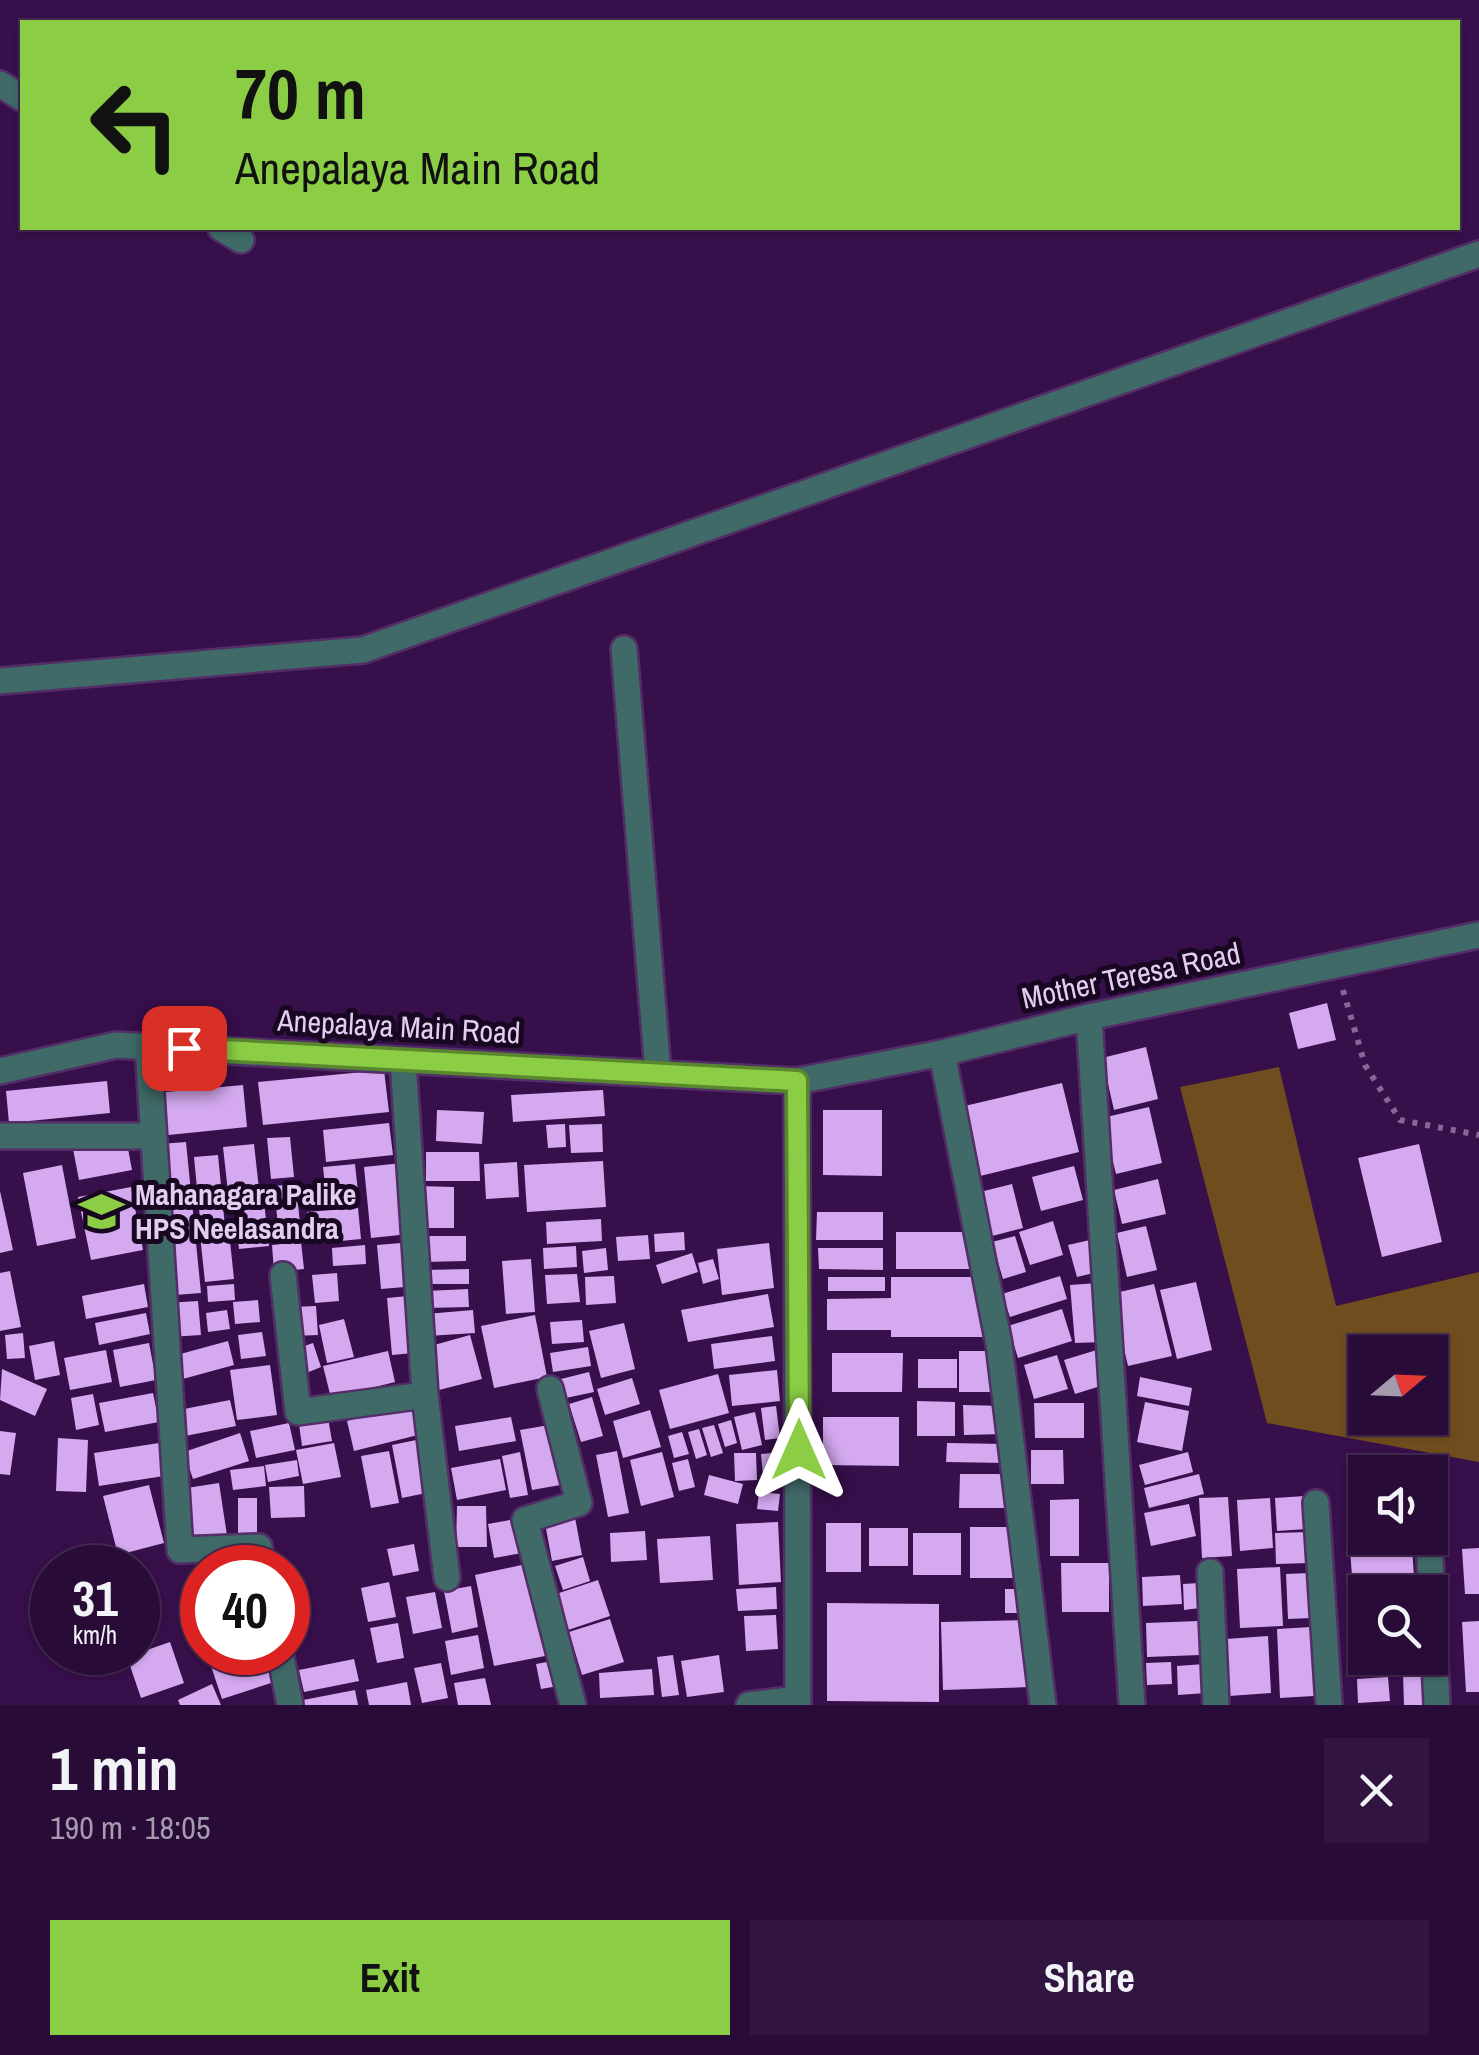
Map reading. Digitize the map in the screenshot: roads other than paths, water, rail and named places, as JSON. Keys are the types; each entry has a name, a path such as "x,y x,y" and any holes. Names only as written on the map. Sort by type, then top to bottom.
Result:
{"street":[{"path":"0,680 363,650 1479,254"},
{"path":"624,649 658,1073"},
{"name":"Mother Teresa Road","path":"797,1081 1479,935"},
{"path":"1089,1017 1132,1705"},
{"name":"Anepalaya Main Road","path":"0,1072 116,1045 797,1081"},
{"path":"148,1046 180,1550"},
{"path":"942,1053 999,1344 1043,1705"},
{"path":"403,1060 425,1395 447,1578"},
{"path":"749,1705 798,1702 797,1081"},
{"path":"0,1136 153,1136"},
{"path":"284,1275 298,1412 425,1395"},
{"path":"550,1389 579,1502 525,1520 573,1705"},
{"path":"1316,1503 1329,1705"},
{"path":"1430,1555 1437,1705"},
{"path":"1210,1572 1216,1705"},
{"path":"284,1675 290,1705"}],"place":[{"name":"Mahanagara Palike HPS Neelasandra","path":"102,1212"}]}
